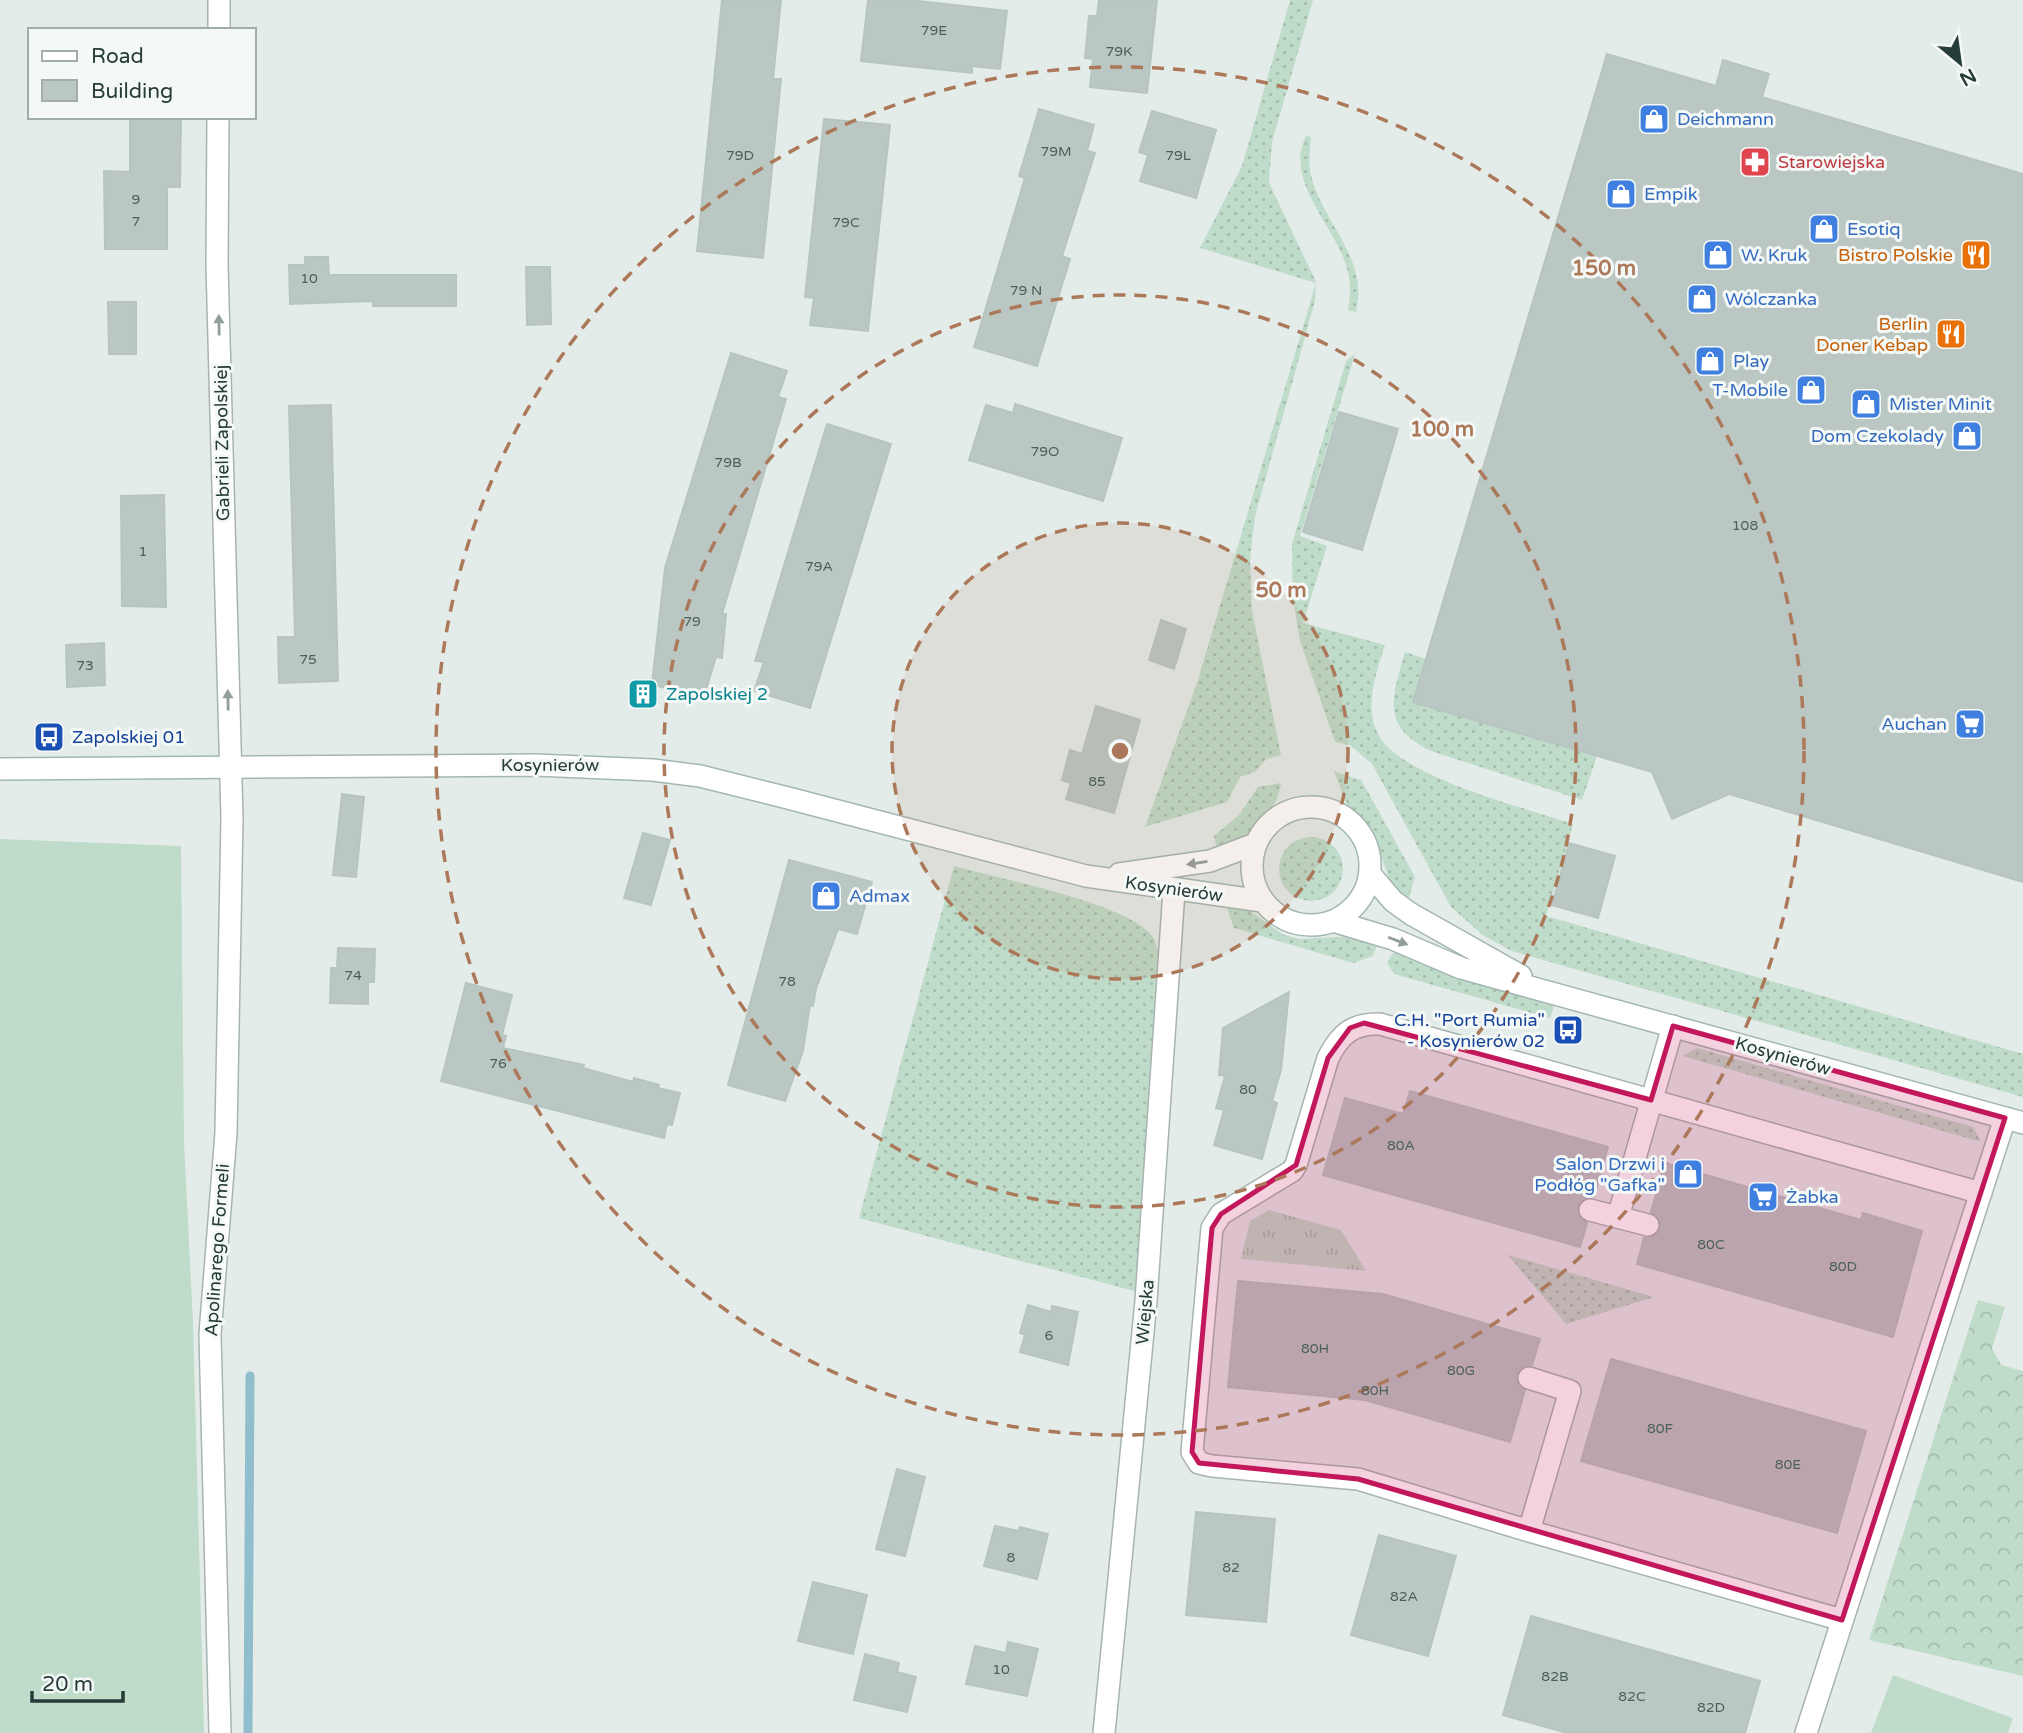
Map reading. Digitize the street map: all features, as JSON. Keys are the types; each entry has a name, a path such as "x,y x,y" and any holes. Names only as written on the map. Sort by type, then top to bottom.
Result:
{"street":[{"path":"219,0 219,28"},
{"name":"Gabrieli Zapolskiej","path":"218,119 218,265 229,768"},
{"name":"Kosynierów","path":"0,769 536,765 653,770 700,776 1086,876 1262,901"},
{"name":"Apolinarego Formeli","path":"220,1733 210,1334 226,1133 232,818 229,768"},
{"path":"1304,807 1333,811 1350,821 1362,836 1369,854 1370,874 1358,903 1333,921 1313,926 1294,923 1276,915 1262,901 1253,883 1251,863 1255,844 1275,818 1289,810 1304,807"},
{"name":"Kosynierów","path":"1086,876 1137,873 1210,861 1255,844"},
{"name":"Kosynierów","path":"1370,874 1393,901 1412,914 1544,989"},
{"name":"Wiejska","path":"1104,1733 1146,1301 1174,890"},
{"name":"Kosynierów","path":"1333,921 1393,939 1461,968 2014,1121"},
{"path":"1842,1620 1358,1479 1199,1463 1192,1452 1191,1440 1212,1228 1222,1214 1292,1171 1328,1058 1343,1035 1364,1023 1380,1024 1981,1193"},
{"path":"1618,1217 1673,1026"},
{"path":"1806,1733 1981,1193 2014,1121"},
{"path":"1590,1210 1648,1225"},
{"path":"1529,1378 1570,1391 1529,1531"}],"highlighted area":[{"path":"1364,1023 1651,1100 1673,1026 2005,1118 1842,1620 1358,1479 1199,1463 1192,1452 1212,1228 1221,1214 1296,1165 1328,1058 1350,1028"}],"green space":[{"path":"1290,0 1313,0 1272,142 1269,183 1316,283 1200,248 1242,166"},
{"path":"1306,136 1311,137 1310,166 1317,193 1351,258 1356,274 1356,312 1348,310 1350,286 1339,247 1305,185 1301,152"},
{"path":"1316,283 1315,301 1255,516 1250,560 1252,611 1281,755 1266,759 1256,771 1240,777 1227,802 1145,827 1197,683"},
{"path":"1355,354 1300,536 1327,546 1303,623 1385,645 1373,690 1372,712 1378,734 1390,750 1411,764 1466,789 1573,824 1546,916 2023,1054 2023,1097 1512,951 1484,936 1451,907 1372,764 1350,745 1335,742 1300,641 1293,599 1292,544 1346,361"},
{"path":"1405,652 1426,659 1597,756 1582,800 1431,751 1415,741 1397,721 1394,709 1396,683"},
{"path":"1334,771 1361,780 1368,792 1415,877 1408,900 1390,881 1371,828 1348,807"},
{"path":"1281,783 1273,806 1258,825 1217,850 1214,836 1239,815 1258,787"},
{"path":"1311,837 1334,846 1343,869 1334,892 1311,901 1288,892 1279,869 1288,846"},
{"path":"0,839 181,846 184,1143 193,1322 204,1733 0,1733"},
{"path":"954,866 1061,893 1118,913 1140,925 1155,941 1162,974 1138,1292 859,1218"},
{"path":"1226,905 1247,909 1284,935 1299,939 1356,936 1378,942 1373,956 1353,963 1234,928"},
{"path":"1394,952 1430,968 1554,1006 1550,1018 1394,974 1387,962"},
{"path":"1697,1048 1973,1127 1981,1142 1683,1056"},
{"path":"1269,1210 1341,1230 1366,1271 1241,1259 1250,1221"},
{"path":"1508,1255 1654,1297 1566,1324"},
{"path":"1978,1300 2005,1307 1992,1348 2001,1365 2023,1371 2023,1676 1869,1640"},
{"path":"1893,1675 2013,1718 2008,1733 1871,1733"}],"building":[{"path":"722,0 781,0 773,79 781,79 763,258 697,251"},
{"path":"868,0 909,0 1007,11 1000,69 972,66 972,73 861,61"},
{"path":"1099,0 1157,0 1147,93 1090,87 1093,59 1085,58 1089,16 1097,16"},
{"path":"1607,54 1716,86 1723,60 1769,74 1762,97 2023,174 2023,882 1729,794 1672,819 1652,772 1413,702"},
{"path":"1039,109 1094,125 1087,151 1095,153 1062,256 1070,259 1037,366 974,347 1025,178 1019,176"},
{"path":"1152,111 1216,130 1196,198 1140,181 1148,155 1139,152"},
{"path":"130,119 181,119 180,187 167,187 167,249 105,249 104,171 130,172"},
{"path":"824,119 890,125 868,331 810,325 814,298 805,297"},
{"path":"305,257 328,257 329,275 456,275 456,306 373,306 373,301 290,304 289,265 305,265"},
{"path":"526,267 550,267 551,324 527,325"},
{"path":"108,302 136,302 136,354 109,354"},
{"path":"731,353 787,371 778,397 786,399 722,614 726,614 722,658 716,657 703,700 652,684 665,568"},
{"path":"1015,404 1122,438 1103,501 969,460 986,405 1013,413"},
{"path":"331,405 338,681 279,683 278,637 295,637 289,406"},
{"path":"1339,412 1398,429 1362,550 1303,532"},
{"path":"827,424 891,444 810,708 754,691 764,662 755,661"},
{"path":"164,495 166,607 122,606 121,496"},
{"path":"1161,620 1186,629 1174,669 1149,660"},
{"path":"104,643 105,685 67,687 66,645"},
{"path":"1096,706 1140,720 1114,813 1066,799 1071,783 1062,780 1070,750 1082,754"},
{"path":"342,794 364,797 356,877 333,875"},
{"path":"643,833 670,840 651,905 624,898"},
{"path":"1569,843 1615,856 1598,918 1552,905"},
{"path":"789,860 872,882 857,934 838,929 816,989 813,1006 810,1005 803,1051 785,1101 728,1085"},
{"path":"338,948 375,949 374,982 368,982 368,1004 330,1003 331,968 337,968"},
{"path":"466,983 512,995 502,1035 506,1036 503,1048 584,1065 583,1068 633,1082 634,1078 680,1093 672,1125 667,1124 664,1138 441,1081"},
{"path":"1289,992 1281,1070 1272,1101 1277,1103 1262,1159 1214,1145 1224,1110 1216,1108 1225,1076 1219,1075 1223,1028"},
{"path":"1410,1091 1608,1147 1594,1197 1586,1198 1578,1206 1578,1214 1587,1223 1580,1247 1323,1175 1345,1098 1403,1114"},
{"path":"1665,1163 1861,1220 1863,1213 1922,1231 1893,1337 1637,1264 1644,1238 1652,1237 1660,1229 1660,1221 1651,1212"},
{"path":"1238,1281 1383,1294 1540,1339 1532,1365 1521,1368 1516,1375 1519,1386 1525,1390 1510,1442 1365,1400 1228,1387"},
{"path":"1028,1305 1051,1312 1052,1306 1078,1312 1068,1365 1020,1352 1025,1335 1020,1333"},
{"path":"1611,1359 1866,1431 1837,1533 1581,1461"},
{"path":"897,1469 925,1477 905,1556 876,1549"},
{"path":"1196,1512 1275,1519 1266,1622 1186,1615"},
{"path":"995,1526 1019,1531 1020,1527 1048,1534 1037,1579 984,1566"},
{"path":"1379,1535 1456,1556 1428,1656 1351,1635"},
{"path":"813,1582 867,1595 853,1654 798,1641"},
{"path":"1531,1616 1760,1681 1745,1733 1567,1733 1503,1715"},
{"path":"1008,1642 1038,1649 1027,1696 966,1684 975,1646 1006,1653"},
{"path":"865,1654 899,1663 897,1672 916,1677 907,1712 854,1700"}],"waterway":[{"path":"248,1733 250,1376"}],"place":[{"name":"Deichmann","path":"1654,119"},
{"name":"Starowiejska","path":"1755,162"},
{"name":"Empik","path":"1621,194"},
{"name":"Esotiq","path":"1824,229"},
{"name":"W. Kruk","path":"1718,255"},
{"name":"Bistro Polskie","path":"1976,255"},
{"name":"Wólczanka","path":"1702,299"},
{"name":"Berlin Doner Kebap","path":"1951,334"},
{"name":"Play","path":"1710,361"},
{"name":"T-Mobile","path":"1811,390"},
{"name":"Mister Minit","path":"1866,404"},
{"name":"Dom Czekolady","path":"1967,436"},
{"name":"Zapolskiej 2","path":"643,694"},
{"name":"Auchan","path":"1970,724"},
{"name":"Zapolskiej 01","path":"49,737"},
{"name":"Admax","path":"826,896"},
{"name":"C.H. \"Port Rumia\" - Kosynierów 02","path":"1568,1030"},
{"name":"Salon Drzwi i Podłóg \"Gafka\"","path":"1688,1174"},
{"name":"Żabka","path":"1763,1197"}]}
